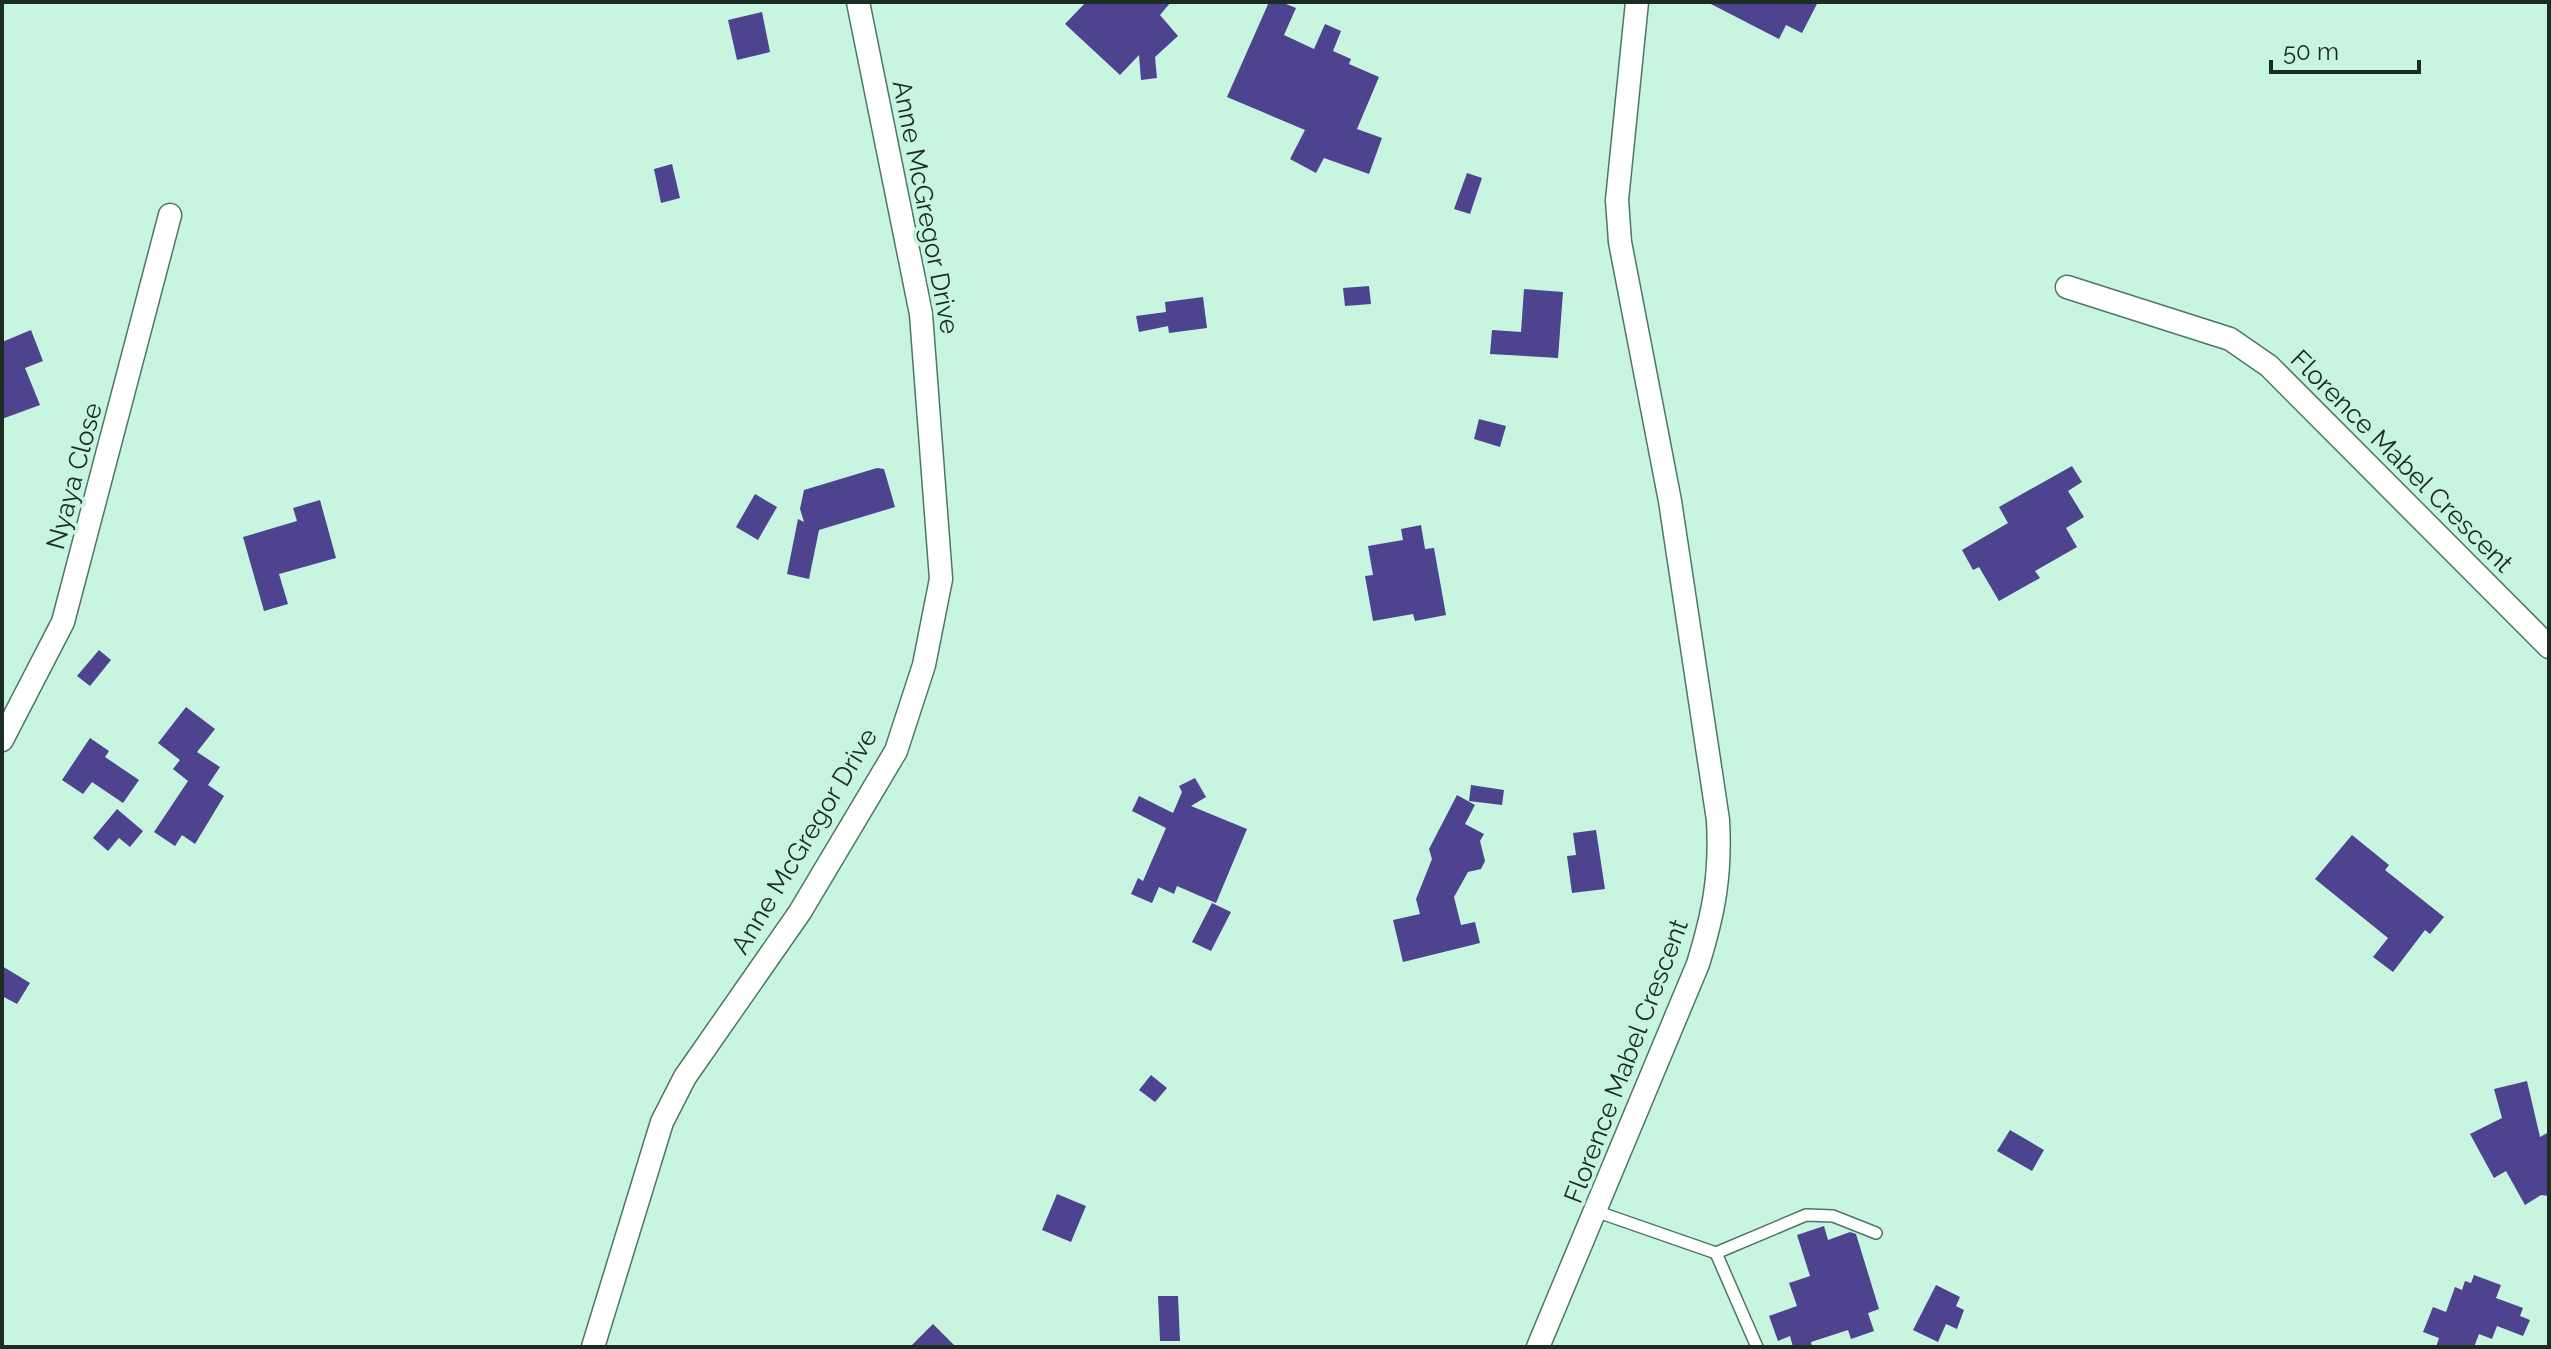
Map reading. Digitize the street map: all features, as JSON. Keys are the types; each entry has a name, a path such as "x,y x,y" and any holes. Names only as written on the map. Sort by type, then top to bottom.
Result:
{"street":[{"name":"Anne McGregor Drive","path":"593,1347 662,1122 685,1077 800,912 896,751 924,665 941,579 921,314 858,2"},
{"name":"Florence Mabel Crescent","path":"1538,1347 1598,1212 1698,964 1716,905 1721,869 1718,820 1670,501 1620,242 1617,200 1637,2"},
{"name":"Nyaya Close","path":"2,740 63,622 170,215"},
{"name":"Florence Mabel Crescent","path":"2067,287 2230,339 2269,366 2549,647"}],"lane":[{"path":"1598,1212 1716,1253 1806,1215 1833,1216 1876,1233"},
{"path":"1716,1253 1757,1347"}],"building":[{"path":"1086,2 1171,2 1160,15 1178,36 1155,57 1157,78 1141,80 1139,55 1120,75 1065,24"},
{"path":"1269,2 1281,2 1296,8 1284,35 1314,49 1325,24 1341,31 1333,51 1351,59 1349,64 1379,77 1357,129 1382,138 1369,174 1324,158 1316,173 1290,159 1305,130 1227,97"},
{"path":"1707,2 1818,2 1802,33 1786,25 1779,39"},
{"path":"762,12 770,52 737,60 728,20"},
{"path":"672,164 680,198 661,203 654,169"},
{"path":"1467,173 1482,178 1470,214 1454,209"},
{"path":"1369,286 1371,304 1345,306 1343,288"},
{"path":"1524,289 1563,292 1558,358 1490,354 1492,330 1521,332"},
{"path":"1203,297 1207,328 1169,333 1168,326 1139,332 1136,316 1166,312 1165,302"},
{"path":"31,330 43,361 25,368 40,405 2,419 2,342"},
{"path":"1479,419 1506,426 1500,447 1474,439"},
{"path":"2072,466 2082,482 2068,491 2084,517 2066,528 2077,547 2035,571 2040,578 1999,601 1979,567 1973,570 1962,550 2008,523 1999,507"},
{"path":"877,468 884,469 895,507 819,530 809,579 787,574 798,519 804,522 800,509 804,490"},
{"path":"755,494 777,507 758,540 736,527"},
{"path":"320,500 336,558 279,574 288,604 264,611 243,537 297,521 293,508"},
{"path":"1421,525 1425,549 1434,548 1446,615 1415,621 1413,614 1373,621 1365,576 1373,575 1368,546 1403,540 1401,529"},
{"path":"99,650 111,660 90,686 77,676"},
{"path":"186,707 215,729 197,752 220,767 208,785 224,796 195,844 182,835 175,846 154,832 188,781 173,769 180,760 158,743"},
{"path":"90,738 109,751 105,757 139,780 123,803 92,782 83,794 62,780"},
{"path":"1195,778 1206,797 1191,806 1247,829 1216,903 1177,886 1174,894 1159,887 1152,903 1131,894 1138,878 1143,881 1166,828 1132,811 1139,796 1173,813 1182,792 1179,786"},
{"path":"1471,785 1504,790 1502,805 1469,801"},
{"path":"1457,795 1475,805 1465,824 1484,834 1480,841 1485,861 1481,869 1468,872 1454,897 1461,925 1475,922 1480,943 1403,962 1393,920 1420,914 1416,899 1432,859 1429,849"},
{"path":"117,809 143,831 130,847 119,838 108,851 93,838"},
{"path":"1596,830 1605,889 1572,893 1567,856 1576,855 1573,833"},
{"path":"2352,835 2389,865 2385,870 2444,917 2430,934 2425,930 2393,972 2373,957 2388,938 2315,879"},
{"path":"1212,903 1231,912 1211,951 1192,942"},
{"path":"2,966 30,983 17,1004 2,996"},
{"path":"1151,1075 1167,1088 1155,1102 1139,1090"},
{"path":"2527,1081 2540,1137 2549,1132 2549,1196 2541,1195 2525,1205 2506,1171 2494,1178 2470,1134 2502,1118 2494,1089"},
{"path":"2010,1130 2044,1150 2032,1171 1997,1151"},
{"path":"1057,1194 1086,1206 1071,1242 1042,1230"},
{"path":"1824,1226 1828,1240 1850,1232 1856,1234 1879,1309 1868,1313 1874,1331 1851,1339 1848,1330 1811,1342 1812,1347 1793,1347 1790,1336 1778,1341 1769,1316 1797,1306 1789,1283 1810,1276 1797,1235"},
{"path":"2474,1275 2501,1285 2496,1298 2523,1308 2520,1316 2530,1320 2523,1336 2497,1326 2492,1339 2479,1334 2474,1347 2436,1347 2439,1338 2423,1332 2433,1307 2446,1312 2455,1287 2462,1290 2465,1281 2471,1283"},
{"path":"1936,1285 1960,1297 1956,1306 1964,1310 1957,1329 1946,1324 1938,1342 1913,1330"},
{"path":"1158,1296 1178,1296 1180,1341 1160,1341"},
{"path":"933,1324 956,1347 910,1347"}]}
